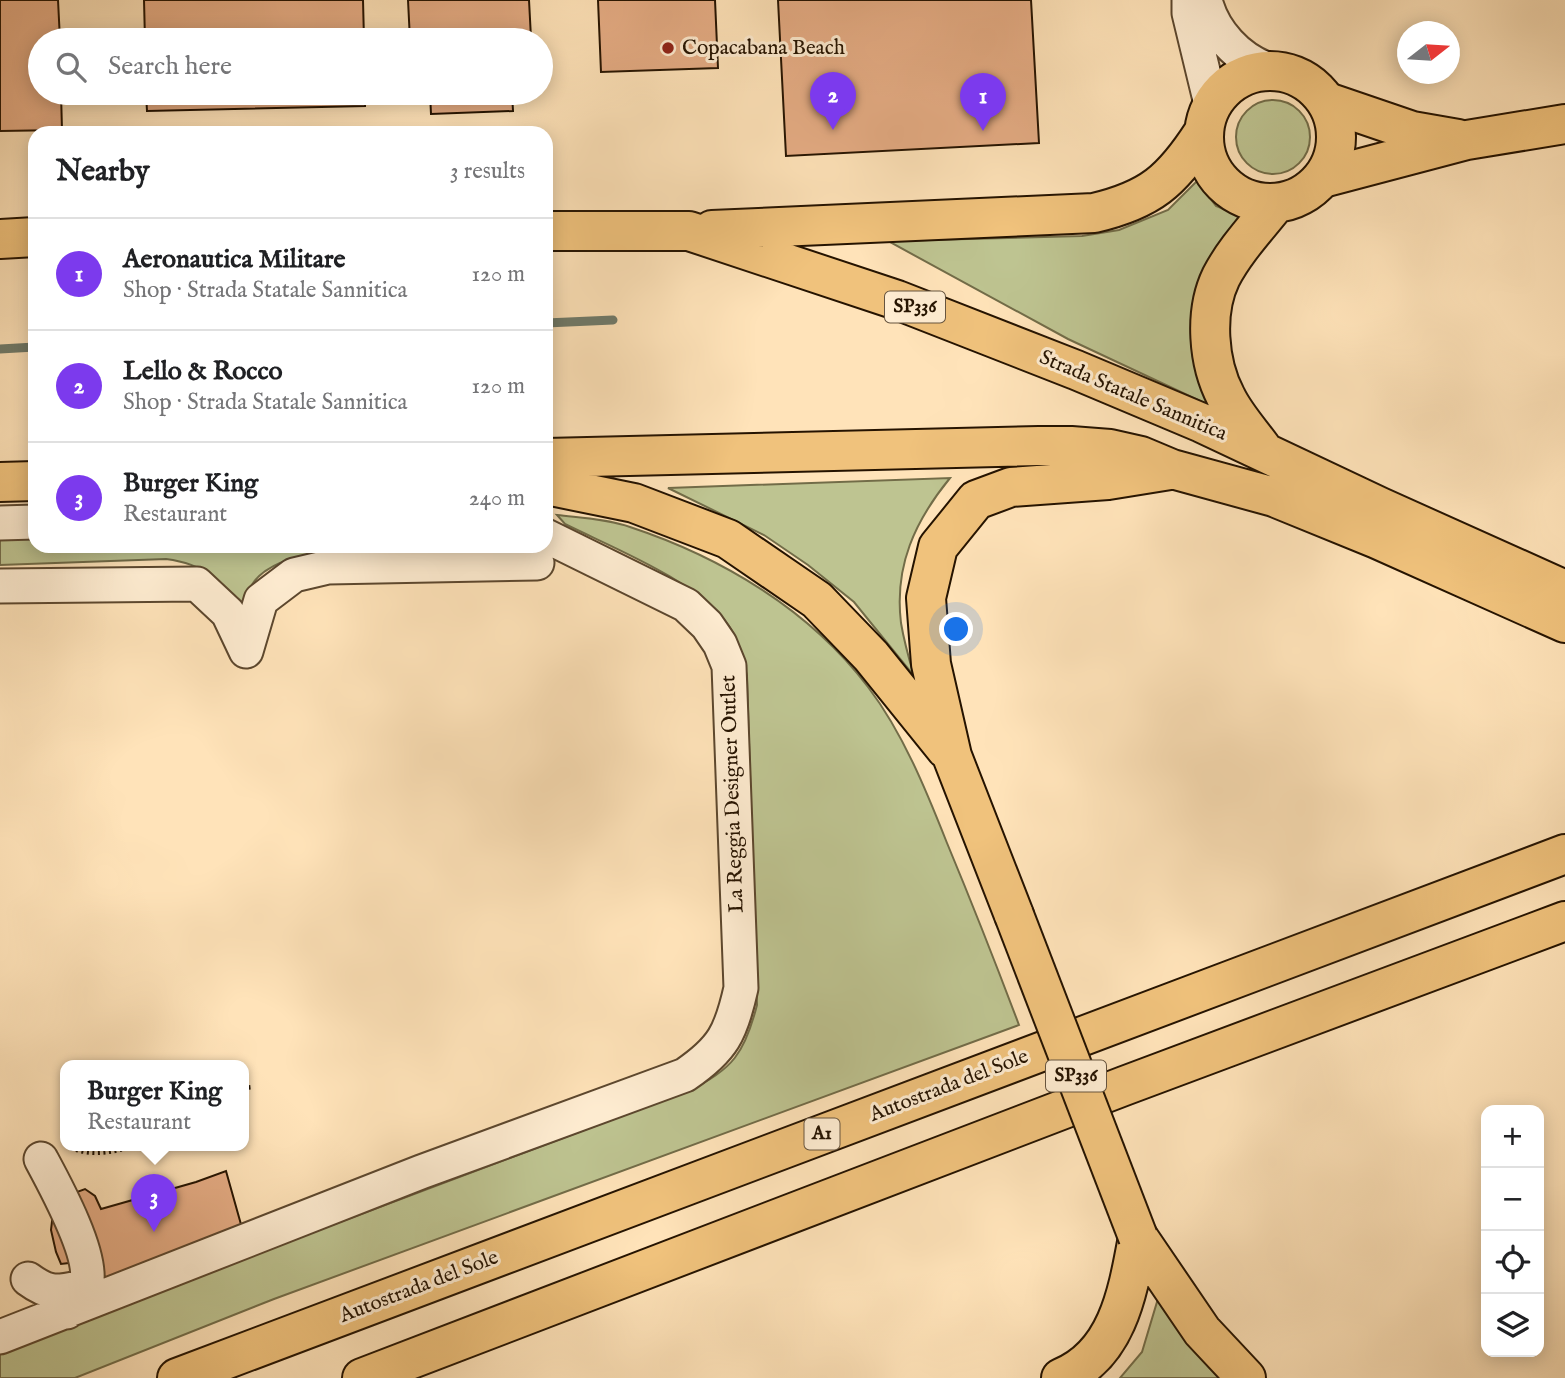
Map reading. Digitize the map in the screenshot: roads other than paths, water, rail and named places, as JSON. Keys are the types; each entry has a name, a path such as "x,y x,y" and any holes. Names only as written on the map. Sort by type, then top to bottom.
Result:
{"main road":[{"path":"1269,70 1292,74 1312,85 1327,102 1333,114 1336,141 1335,154 1323,178 1302,196 1276,204 1256,202 1239,196 1223,185 1208,161 1207,119 1222,90 1236,79 1252,72 1269,70"},
{"path":"1327,102 1412,131 1467,141"},
{"name":"Strada Statale Sannitica","path":"553,231 689,232 1094,212 1121,206 1159,187 1183,164 1207,119"},
{"path":"1323,178 1467,141 1565,124"},
{"path":"1266,454 1225,397 1210,349 1210,317 1220,278 1240,247 1276,204"},
{"name":"Strada Statale Sannitica","path":"689,232 910,305 1102,380 1202,423 1565,590"},
{"path":"0,239 28,237"},
{"name":"SP336","path":"553,458 1071,446 1110,449 1274,497 1377,539 1565,623"},
{"name":"SP336","path":"1139,1237 952,756 931,664 926,598 938,547 976,500 1011,487 1108,481 1172,469"},
{"path":"0,482 28,481"},
{"name":"SP336","path":"553,486 634,503 728,539 817,600 871,656 952,756"},
{"name":"Autostrada del Sole","path":"177,1378 1565,854"},
{"path":"362,1378 1098,1096 1565,921"},
{"path":"1062,1378 1077,1372 1105,1345 1125,1304 1139,1237"},
{"path":"1139,1237 1202,1331 1246,1378"}],"street":[{"path":"1189,0 1207,119"},
{"path":"1205,0 1209,13 1229,45 1256,66 1269,70"},
{"path":"0,523 28,522"},
{"path":"0,586 197,584 228,613 246,651 261,600 294,575 328,567 494,553"},
{"name":"La Reggia Designer Outlet","path":"77,1299 685,1076 707,1060 726,1038 735,1017 741,988 729,666 708,625 686,605 552,553"},
{"path":"54,1153 62,1197 86,1262 77,1299"},
{"path":"28,1279 44,1291 77,1299"},
{"path":"8,1331 77,1299"}],"waterway":[{"path":"553,323 613,320"},
{"path":"0,349 28,347"}],"place":[{"name":"Copacabana Beach","path":"668,48"},
{"name":"Lello & Rocco","path":"833,130"},
{"name":"Aeronautica Militare","path":"983,131"},
{"name":"Burger King","path":"154,1232"}]}
